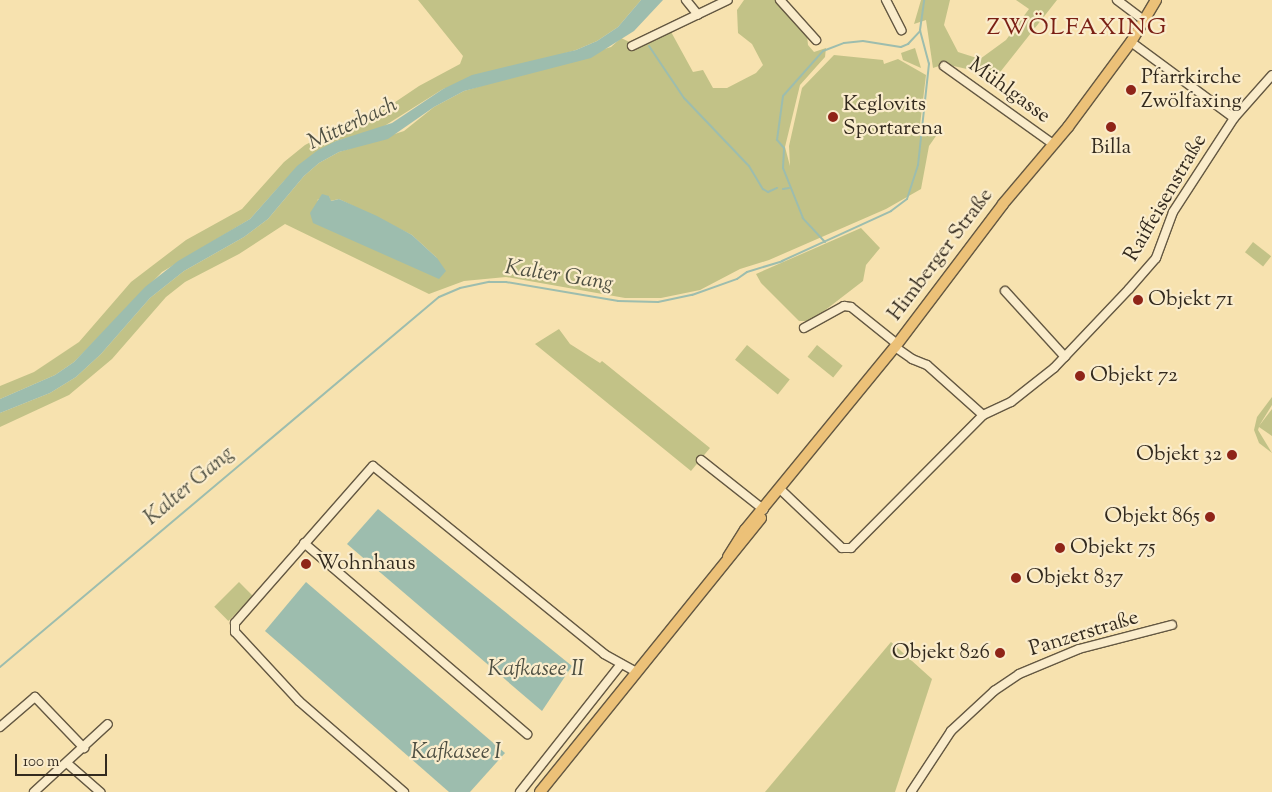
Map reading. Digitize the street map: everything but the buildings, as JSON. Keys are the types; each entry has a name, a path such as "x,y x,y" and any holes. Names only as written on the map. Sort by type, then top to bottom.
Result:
{"main road":[{"name":"Himberger Straße","path":"540,792 728,557 754,531 764,510 896,345 1003,204 1054,144 1131,42 1157,1"}],"street":[{"path":"686,0 698,15"},
{"path":"632,46 728,0"},
{"path":"780,0 816,40"},
{"path":"886,0 901,30"},
{"path":"1118,0 1144,20"},
{"path":"1131,42 1234,118"},
{"name":"Mühlgasse","path":"944,66 1054,144"},
{"name":"Raiffeisenstraße","path":"781,490 846,549 851,548 983,415 1010,402 1083,341 1156,258 1173,212 1234,118 1272,75"},
{"path":"1005,291 1065,357"},
{"path":"804,328 844,306 851,307 912,359 927,365 983,415"},
{"path":"701,460 764,510"},
{"path":"404,792 299,701 235,632 235,624 373,466 620,664 636,672"},
{"path":"304,543 527,734"},
{"name":"Panzerstraße","path":"911,792 951,730 1019,674 1079,649 1172,625"},
{"path":"520,792 620,664"},
{"path":"0,727 35,697 84,748"},
{"path":"34,792 68,764 108,724"},
{"path":"68,764 100,792"}],"green space":[{"path":"418,0 641,0 618,27 597,41 576,50 443,89 378,130 336,141 284,181 250,219 162,272 74,362 55,375 0,399 0,386 34,372 79,342 131,282 186,240 242,209 284,162 305,145 340,127 373,117 419,86 460,64 463,56"},
{"path":"744,0 777,0 807,35 808,45 814,52 826,48 825,57 800,85 785,147 790,166 789,146 802,88 834,55 883,60 884,64 898,59 926,75 919,133 936,136 929,146 921,189 886,209 769,260 740,269 700,290 661,298 625,298 506,277 464,281 429,294 285,224 239,254 185,282 166,297 112,359 69,395 0,427 0,413 50,393 76,377 101,354 150,298 184,271 244,237 268,219 304,176 319,163 339,152 404,131 434,107 464,91 611,47 621,38 638,46 670,30 693,72 703,70 713,88 727,88 756,73 763,65 752,44 738,33 737,10","holes":["329,196 330,201 339,199 412,235 437,258 317,200"]},
{"path":"921,0 950,0 944,25 958,52 980,59 1006,40 1029,9 1016,0 1057,0 997,76 945,64 933,68 926,20 914,24"},
{"path":"915,48 921,68 903,60 901,53"},
{"path":"861,228 880,248 866,265 863,281 811,321 799,321 761,283 756,274"},
{"path":"1253,242 1271,256 1263,266 1245,252"},
{"path":"559,329 570,344 600,363 602,361 710,448 691,471 535,344"},
{"path":"747,345 790,380 778,394 735,360"},
{"path":"817,345 843,366 833,377 808,357"},
{"path":"1272,397 1272,405 1259,426 1272,409 1272,436 1259,427 1258,430 1272,453 1259,443 1254,430 1257,417"},
{"path":"239,582 253,596 228,621 214,607"},
{"path":"891,642 932,679 895,792 765,792"}],"water":[{"path":"641,0 663,0 634,31 591,58 464,91 434,107 388,139 339,152 319,163 304,176 268,219 244,237 184,271 150,298 101,354 76,377 50,393 0,413 0,399 55,375 74,362 145,287 178,261 250,219 297,166 318,150 336,141 392,123 443,89 472,75 576,50 597,41 618,27"},
{"path":"322,194 329,196 331,201 339,199 377,216 412,235 437,258 446,271 439,279 313,223 310,213"},
{"name":"Kafkasee II","path":"378,509 572,666 542,711 347,544"},
{"name":"Kafkasee I","path":"306,582 505,753 470,792 449,792 265,631"}],"waterway":[{"name":"Kalter Gang","path":"0,667 439,297 460,288 489,282 506,282 618,301 658,302 692,295 737,279 747,272 782,261 891,211 907,199 918,165 929,64 920,30 924,0"},
{"path":"825,242 803,218 783,168 784,148 777,140 783,96 823,51 844,43 863,41 901,47 908,44 920,31"},
{"path":"649,46 684,98 749,166 763,189 768,192 777,188"},
{"path":"783,189 789,188"}],"place":[{"name":"Pfarrkirche Zwölfaxing","path":"1131,90"},
{"name":"Keglovits Sportarena","path":"833,117"},
{"name":"Billa","path":"1111,127"},
{"name":"Objekt 71","path":"1138,300"},
{"name":"Objekt 72","path":"1080,376"},
{"name":"Objekt 32","path":"1232,455"},
{"name":"Objekt 865","path":"1210,517"},
{"name":"Objekt 75","path":"1060,548"},
{"name":"Wohnhaus","path":"306,564"},
{"name":"Objekt 837","path":"1016,578"},
{"name":"Objekt 826","path":"1000,653"}],"district":[{"name":"ZWÖLFAXING","path":"1077,29"}],"water label":[{"name":"Mitterbach","path":"353,125"}]}
